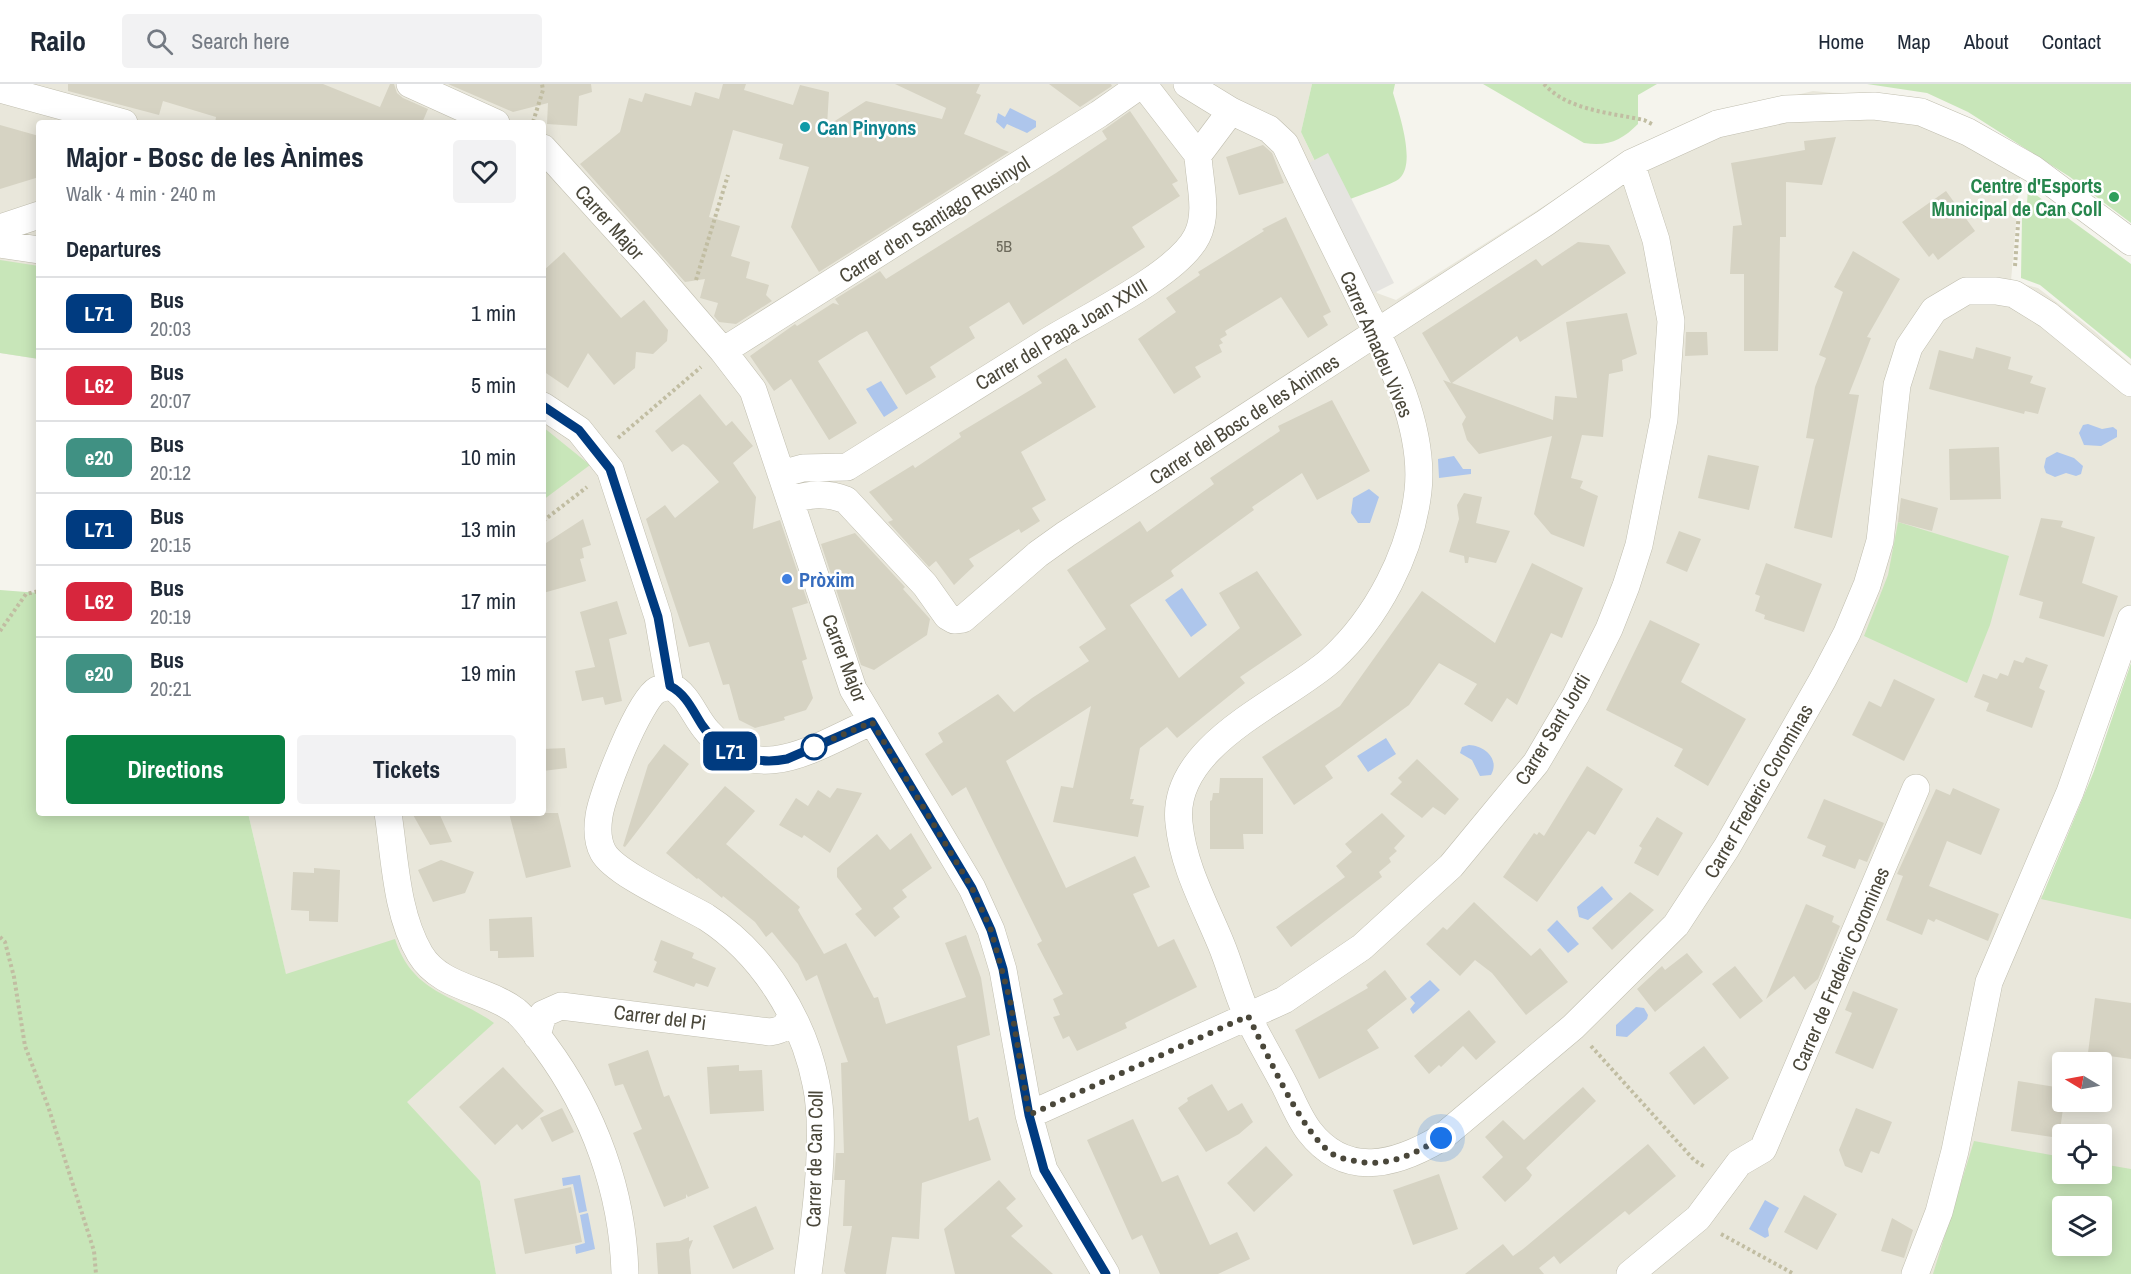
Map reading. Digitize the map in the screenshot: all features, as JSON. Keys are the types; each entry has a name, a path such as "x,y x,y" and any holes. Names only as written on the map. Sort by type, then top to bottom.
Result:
{"street":[{"path":"410,84 489,120"},
{"path":"1143,84 1198,155 1231,111"},
{"name":"Carrer d'en Santiago Rusinyol","path":"723,351 1143,84"},
{"name":"Carrer Amadeu Vives","path":"1187,84 1231,111 1269,129 1285,144 1376,333 1408,408 1418,449 1419,489 1412,526 1395,572 1365,620 1331,660 1235,726 1212,746 1194,770 1181,798 1178,822 1190,873 1248,1016"},
{"path":"0,89 113,120"},
{"name":"Carrer del Bosc de les Ànimes","path":"846,500 954,620 963,619 1038,554 1091,517 1545,223 1630,163 1717,124 1785,110 1874,106 1921,112 1968,132 2025,164 2131,242"},
{"name":"Carrer Major","path":"546,152 723,351 753,390 846,670 872,722 972,888 991,930 1010,1000 1029,1115 1044,1170 1106,1274"},
{"name":"Carrer del Papa Joan XXIII","path":"847,467 1047,341 1127,295 1186,252 1197,237 1203,221 1198,155"},
{"name":"Carrer Sant Jordi","path":"1029,1115 1284,1000 1362,947 1451,866 1536,763 1576,695 1609,629 1629,576 1651,491 1664,419 1671,321 1656,240 1630,163"},
{"path":"0,228 36,216"},
{"path":"0,244 36,250"},
{"name":"Carrer Frederic Corominas","path":"1248,1016 1309,1131 1334,1156 1365,1164 1390,1162 1420,1150 1441,1138 1573,1027 1676,926 1697,895 1847,633 1880,541 1897,385 1908,347 1934,310 1966,291 1996,291 2014,294 2048,315 2131,384"},
{"path":"546,408 579,430 604,461 658,617 670,686 678,690 704,728 724,748 762,762 787,759 872,722"},
{"path":"781,474 803,468 847,467 846,500 833,495 811,494 790,500"},
{"path":"1916,1274 1939,1212 1952,1161 1989,982 2070,792 2131,620"},
{"name":"Carrer de Can Coll","path":"670,686 657,690 648,699 609,780 598,826 598,838 603,852 622,871 708,919 742,946 770,977 791,1014 816,1083 819,1106 818,1174 808,1274"},
{"name":"Carrer de Frederic Coromines","path":"1630,1274 1698,1218 1739,1163 1763,1149 1916,788"},
{"path":"388,816 401,901 420,955 444,977 516,1011 567,1079 596,1136 620,1214 626,1274"},
{"name":"Carrer del Pi","path":"537,1036 543,1014 561,1006 770,1032 782,1030 788,1024 791,1014"}],"path":[{"path":"534,120 543,90 542,84"},
{"path":"1544,84 1552,93 1573,103 1644,120 1658,128 1668,147"},
{"path":"687,310 728,175"},
{"path":"2014,294 2019,210"},
{"path":"546,518 723,351"},
{"path":"0,631 26,594 36,592"},
{"path":"0,937 5,942 14,977 25,1046 48,1106 90,1240 96,1274"},
{"path":"1586,1040 1694,1160"},
{"path":"1713,1230 1794,1274"}],"shaded area":[{"path":"0,84 1312,84 1301,132 1377,293 1396,300 1604,168 1719,114 1813,91 1922,102 2022,154 2011,281 2038,288 2094,331 2131,364 2131,654 2041,895 2093,902 2131,911 2131,1274 496,1274 480,1181 286,975 249,816 546,816 546,120 36,120 36,359 0,353"},
{"path":"1328,153 1394,283 1368,296 1303,166"}],"green space":[{"path":"1312,84 1395,84 1393,93 1406,149 1405,171 1400,178 1336,205 1301,132"},
{"path":"1483,84 1657,84 1638,95 1638,124 1632,130 1614,141 1593,144 1584,143"},
{"path":"1867,84 2131,84 2131,223 2070,177 1968,112 1927,93"},
{"path":"2028,189 2131,264 2131,359 2040,285 2021,278 2022,217 2026,217"},
{"path":"0,260 36,266 36,359 0,353"},
{"path":"546,429 590,465 546,498"},
{"path":"1898,522 2009,556 1990,625 1967,683 1864,636 1888,575"},
{"path":"0,590 36,593 36,816 249,816 286,974 395,939 412,971 424,982 494,1023 407,1102 480,1181 496,1274 0,1274"},
{"path":"2131,663 2131,919 2041,899 2094,771"},
{"path":"1974,1141 2052,1155 2052,1184 2112,1184 2112,1166 2131,1169 2131,1274 1933,1274"}],"water":[{"path":"1010,108 1036,121 1036,127 1027,133 1007,124 1004,129 996,122 998,113 1005,117"},
{"path":"881,381 898,408 884,417 866,389"},
{"path":"2088,424 2102,429 2113,427 2117,430 2117,437 2101,446 2084,445 2079,433 2083,425"},
{"path":"2057,452 2074,458 2083,466 2081,474 2076,476 2066,473 2055,477 2046,473 2044,467 2046,458"},
{"path":"1454,456 1463,469 1471,469 1471,474 1439,478 1438,459"},
{"path":"1369,489 1379,497 1370,523 1358,523 1351,513 1353,498"},
{"path":"1182,588 1207,625 1191,637 1165,600"},
{"path":"1386,738 1396,754 1368,772 1357,756"},
{"path":"1469,745 1489,754 1494,764 1491,775 1480,776 1472,760 1460,753 1462,747"},
{"path":"1602,886 1613,899 1588,920 1579,917 1577,907"},
{"path":"1557,920 1579,944 1568,953 1547,930"},
{"path":"1430,980 1440,990 1413,1014 1410,1009 1415,1003 1410,997"},
{"path":"1636,1007 1644,1008 1648,1015 1647,1019 1627,1037 1616,1036 1616,1025"},
{"path":"580,1175 587,1211 579,1213 573,1184 563,1186 562,1178"},
{"path":"1765,1200 1779,1208 1768,1229 1769,1236 1765,1238 1749,1229"},
{"path":"588,1213 595,1249 576,1254 575,1246 585,1243 580,1215"}],"building":[{"path":"68,84 323,84 380,107 390,84 394,84 397,93 403,98 428,109 423,120 216,120 216,117 163,101 159,115 68,91"},
{"path":"448,84 591,84 592,92 579,96 577,126 547,124 548,103 513,112"},
{"path":"723,84 746,84 744,90 793,105 800,85 829,92 827,126 866,101 942,119 946,108 895,84 980,84 976,93 981,95 964,134 1009,152 819,272 791,227 809,167 779,159 783,144 733,130 709,217 740,226 731,256 750,262 746,278 769,285 766,295 772,301 736,324 719,322 714,316 718,303 700,298 705,279 685,282 580,164 620,132 629,98 642,102 645,93 691,106 695,92 719,99"},
{"path":"1049,84 1111,84 1112,86 1080,107"},
{"path":"1130,111 1178,181 1172,184 1180,196 1132,227 1145,247 1023,325 1009,302 969,327 975,338 930,367 936,377 906,395 867,331 860,334 818,361 857,423 829,440 791,379 774,391 750,356 795,324 797,326 833,303 839,305 835,299 880,271 886,279 1056,173 1107,139 1102,131"},
{"path":"0,125 36,135 36,178 0,189"},
{"path":"1836,137 1822,185 1786,182 1786,237 1780,237 1778,351 1744,351 1744,274 1730,274 1733,226 1742,225 1731,163 1805,150 1804,141"},
{"path":"1263,145 1272,153 1284,183 1239,195 1226,157"},
{"path":"1946,191 1975,231 1938,260 1933,253 1929,257 1902,222"},
{"path":"1286,217 1331,312 1323,316 1328,325 1308,338 1281,297 1225,331 1227,335 1220,339 1223,343 1219,345 1222,352 1195,367 1201,377 1174,394 1138,339 1176,312 1166,298 1200,275 1198,272 1264,231 1262,229"},
{"path":"1578,242 1609,245 1626,273 1520,342 1517,336 1452,383 1553,420 1555,396 1577,398 1566,322 1627,313 1637,354 1622,360 1623,371 1609,374 1603,437 1582,435 1571,478 1583,481 1580,488 1598,496 1584,547 1551,534 1534,514 1552,436 1479,454 1467,440 1462,424 1466,417 1443,380 1451,383 1422,333 1536,259 1542,266"},
{"path":"1853,251 1900,279 1867,337 1871,338 1849,394 1859,395 1832,538 1794,528 1814,439 1806,438 1815,387 1826,358 1819,355 1843,292 1834,287"},
{"path":"564,252 621,318 644,300 668,330 667,341 653,354 636,352 635,368 614,385 588,353 568,388 546,373 546,268"},
{"path":"1686,332 1707,332 1708,355 1685,356"},
{"path":"1976,347 2011,357 2008,369 2033,376 2030,383 2046,388 2038,414 2025,411 2024,414 1929,389 1939,350 1973,359"},
{"path":"1066,358 1096,407 1021,452 1046,500 1032,508 1040,521 1021,533 1019,529 969,559 974,566 954,585 936,561 929,567 888,522 893,520 869,492 913,465 915,468 961,437 959,433 1042,383 1037,376"},
{"path":"700,394 726,426 732,421 753,446 733,463 756,497 753,529 780,520 808,603 792,608 807,659 802,661 813,698 806,710 784,717 785,720 755,728 739,720 729,684 723,685 709,642 689,647 646,519 665,505 675,518 719,482 688,447 683,444 672,452 655,431"},
{"path":"1332,400 1370,471 1317,500 1302,473 1252,507 1254,510 1173,569 1171,571 1174,576 1130,605 1179,678 1240,628 1219,593 1257,571 1302,635 1240,677 1245,683 1177,738 1167,727 1140,748 1130,799 1134,799 1132,804 1144,806 1138,837 1053,822 1061,786 1073,788 1091,706 1006,761 1066,888 1135,856 1150,887 1133,894 1158,947 1174,939 1197,987 1125,1023 1127,1028 1077,1051 1069,1036 1063,1039 1053,1017 1060,1015 1053,999 1063,994 1037,944 1042,941 966,787 952,796 925,754 943,742 938,733 998,694 1014,712 1089,661 1079,647 1106,629 1067,570 1140,521 1147,532 1214,484 1210,478 1280,431 1278,426"},
{"path":"1999,447 2001,499 1950,500 1949,449"},
{"path":"1708,455 1759,466 1749,510 1698,498"},
{"path":"1464,493 1482,497 1476,523 1510,531 1496,563 1469,557 1468,563 1465,563 1464,556 1449,552 1459,519 1457,505"},
{"path":"1901,498 1938,508 1932,531 1898,522"},
{"path":"2041,518 2063,521 2061,527 2095,537 2082,583 2118,596 2104,637 2039,618 2043,602 2019,595"},
{"path":"583,519 591,545 582,548 584,558 580,559 586,581 546,592 546,543"},
{"path":"1679,531 1701,539 1687,572 1666,563"},
{"path":"855,533 905,587 903,589 930,619 927,635 874,670 861,665 821,544"},
{"path":"1532,563 1583,588 1562,638 1551,633 1517,705 1507,698 1492,722 1464,704 1477,684 1439,663 1409,705 1325,766 1333,778 1294,805 1262,757 1340,706 1422,591 1495,643"},
{"path":"1766,563 1822,584 1804,632 1764,619 1765,615 1755,611 1760,596 1755,594"},
{"path":"617,601 627,634 609,639 622,701 605,705 603,697 582,701 575,671 595,667 580,612"},
{"path":"1650,620 1700,644 1681,682 1746,719 1708,786 1674,766 1683,749 1606,710"},
{"path":"2026,657 2048,665 2039,688 2045,691 2032,728 1986,711 1989,703 1974,697 1983,674 1997,679 2000,673 2008,676 2014,660 2023,663"},
{"path":"1894,679 1935,699 1904,761 1852,735 1869,701 1881,707"},
{"path":"664,744 689,764 625,847 623,846 648,765"},
{"path":"565,748 567,768 546,771 546,749"},
{"path":"1417,759 1459,799 1445,815 1433,807 1422,818 1390,794 1402,782 1398,778"},
{"path":"1587,766 1623,789 1595,835 1588,831 1537,902 1503,877 1534,833 1537,835 1539,832 1544,836"},
{"path":"1220,778 1263,778 1263,834 1243,834 1244,849 1210,849 1210,801 1213,793 1219,793"},
{"path":"725,786 755,811 726,844 800,907 798,910 824,954 846,943 874,998 878,997 886,1024 966,997 945,943 966,935 981,978 990,1035 957,1046 969,1121 978,1117 991,1160 922,1183 919,1239 892,1237 886,1274 846,1274 844,1271 852,1226 843,1226 845,1180 834,1180 836,1153 844,1153 841,1063 848,1062 817,975 806,981 798,964 772,932 766,937 755,922 666,853"},
{"path":"837,788 862,793 830,853 804,835 802,838 779,825 796,798 808,806 818,790 830,798"},
{"path":"1953,788 2000,809 1981,855 1947,841 1929,886 1999,914 1988,941 1936,919 1934,922 1928,919 1922,935 1886,920 1903,876 1897,874 1936,789 1950,795"},
{"path":"1824,799 1884,823 1867,862 1859,859 1855,869 1822,856 1826,846 1807,838"},
{"path":"546,813 558,813 571,867 526,878 510,816 546,816"},
{"path":"1382,813 1405,836 1394,848 1397,851 1389,858 1391,862 1379,872 1382,877 1291,947 1276,927 1345,877 1336,866 1352,852 1345,844"},
{"path":"414,816 440,816 452,842 430,845"},
{"path":"1657,817 1683,833 1658,876 1634,863 1642,848 1639,846"},
{"path":"911,833 932,868 902,890 907,897 893,908 900,917 875,937 855,914 862,909 837,877 837,868 877,834 890,850"},
{"path":"441,860 474,872 465,893 433,902 418,870"},
{"path":"314,868 340,870 338,922 309,921 309,911 291,910 293,872 314,873"},
{"path":"1630,892 1654,910 1612,950 1592,928"},
{"path":"1474,902 1531,956 1540,948 1568,982 1526,1015 1492,973 1475,960 1460,976 1426,944 1443,927 1447,930"},
{"path":"1806,904 1834,916 1832,922 1840,926 1818,979 1805,990 1794,976 1766,999"},
{"path":"532,917 534,957 498,958 498,951 490,951 489,919"},
{"path":"661,940 694,953 692,958 716,968 708,987 696,983 694,987 653,972 657,962 654,960"},
{"path":"1687,953 1703,972 1655,1012 1637,989 1662,966 1665,970"},
{"path":"1735,966 1763,1001 1740,1019 1712,984"},
{"path":"1385,970 1407,999 1367,1030 1379,1048 1319,1079 1295,1030 1368,988 1366,985"},
{"path":"1853,991 1898,1009 1873,1069 1835,1053 1852,1013 1845,1010"},
{"path":"2095,998 2131,1003 2131,1059 2112,1056 2112,1052 2088,1052"},
{"path":"1469,1010 1496,1042 1476,1060 1463,1046 1441,1067 1439,1065 1429,1074 1414,1056"},
{"path":"1704,1046 1729,1078 1694,1105 1669,1073"},
{"path":"648,1050 664,1097 669,1095 709,1188 688,1197 686,1194 686,1198 664,1207 633,1133 642,1129 623,1084 615,1086 608,1064"},
{"path":"739,1065 739,1071 762,1070 764,1111 710,1114 707,1067"},
{"path":"503,1067 544,1111 522,1130 517,1124 495,1145 459,1107"},
{"path":"2018,1081 2052,1086 2052,1112 2063,1112 2061,1124 2052,1124 2052,1137 2011,1131"},
{"path":"1212,1084 1228,1111 1242,1103 1253,1122 1239,1134 1206,1152 1178,1108 1188,1101 1187,1098"},
{"path":"1583,1087 1596,1101 1526,1168 1532,1175 1529,1180 1505,1202 1482,1177 1503,1157 1485,1137 1503,1120 1524,1140"},
{"path":"562,1108 574,1132 552,1142 540,1118"},
{"path":"1856,1108 1892,1122 1879,1154 1871,1151 1862,1173 1845,1166 1839,1150"},
{"path":"1133,1119 1162,1182 1178,1175 1210,1245 1237,1232 1250,1259 1218,1274 1160,1274 1142,1235 1132,1240 1087,1140"},
{"path":"1648,1144 1676,1176 1629,1215 1625,1211 1560,1264 1554,1256 1539,1268 1544,1274 1465,1274 1503,1244 1513,1256 1523,1249"},
{"path":"1266,1146 1293,1175 1254,1212 1227,1183"},
{"path":"1439,1174 1458,1229 1413,1245 1393,1190"},
{"path":"999,1180 1016,1199 1006,1208 1023,1226 1011,1236 1053,1274 955,1274 944,1229"},
{"path":"571,1187 582,1242 525,1254 514,1199"},
{"path":"1804,1195 1837,1214 1817,1250 1784,1232"},
{"path":"756,1206 774,1249 733,1269 713,1226"},
{"path":"1892,1218 1913,1230 1904,1258 1881,1251"},
{"path":"689,1237 689,1241 693,1240 689,1250 691,1274 658,1274 656,1243 680,1241"}],"bus line":[{"name":"L71","path":"546,408 579,430 610,469 658,617 670,686 678,690 688,702 714,740 724,748 749,759 774,762 787,759 872,722 972,888 991,930 1010,1000 1029,1115 1044,1170 1106,1274"}],"place":[{"name":"Can Pinyons","path":"805,127"},
{"name":"Centre d'Esports Municipal de Can Coll","path":"2114,197"},
{"name":"Pròxim","path":"787,579"}],"route":[{"path":"814,747 872,722 972,888 991,930 1003,969 1029,1115 1219,1027 1248,1016 1309,1131 1334,1156 1365,1164 1390,1162 1420,1150 1441,1138"}]}
